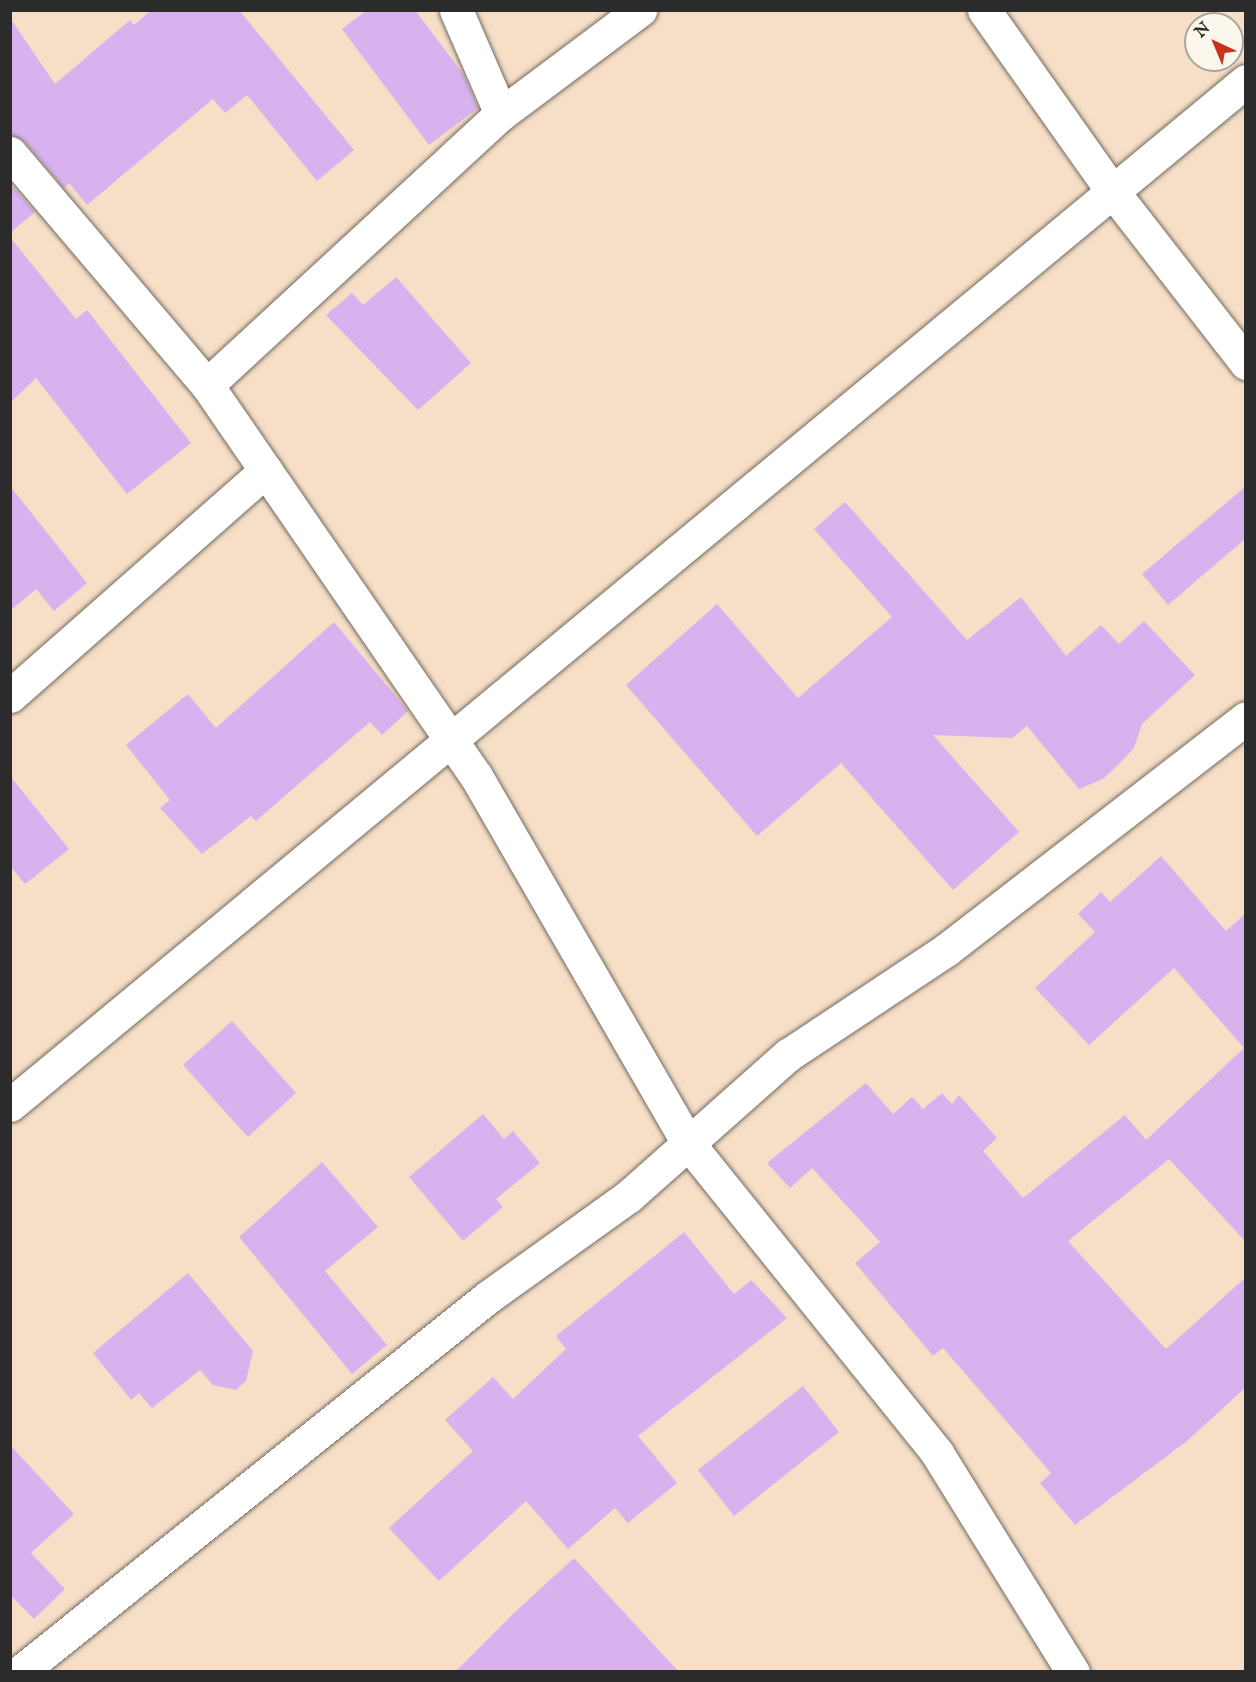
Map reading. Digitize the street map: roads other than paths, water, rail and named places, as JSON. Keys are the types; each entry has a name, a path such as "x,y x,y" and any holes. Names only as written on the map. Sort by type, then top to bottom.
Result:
{"street":[{"path":"456,10 501,114"},
{"path":"207,385 501,114 640,10"},
{"path":"984,10 1113,192 1245,363"},
{"path":"10,1105 1245,81"},
{"path":"10,153 207,385 451,738 688,1143 937,1453 1073,1671"},
{"path":"10,696 266,470"},
{"path":"20,1671 479,1304 629,1196 788,1055 946,950 1245,718"}]}
